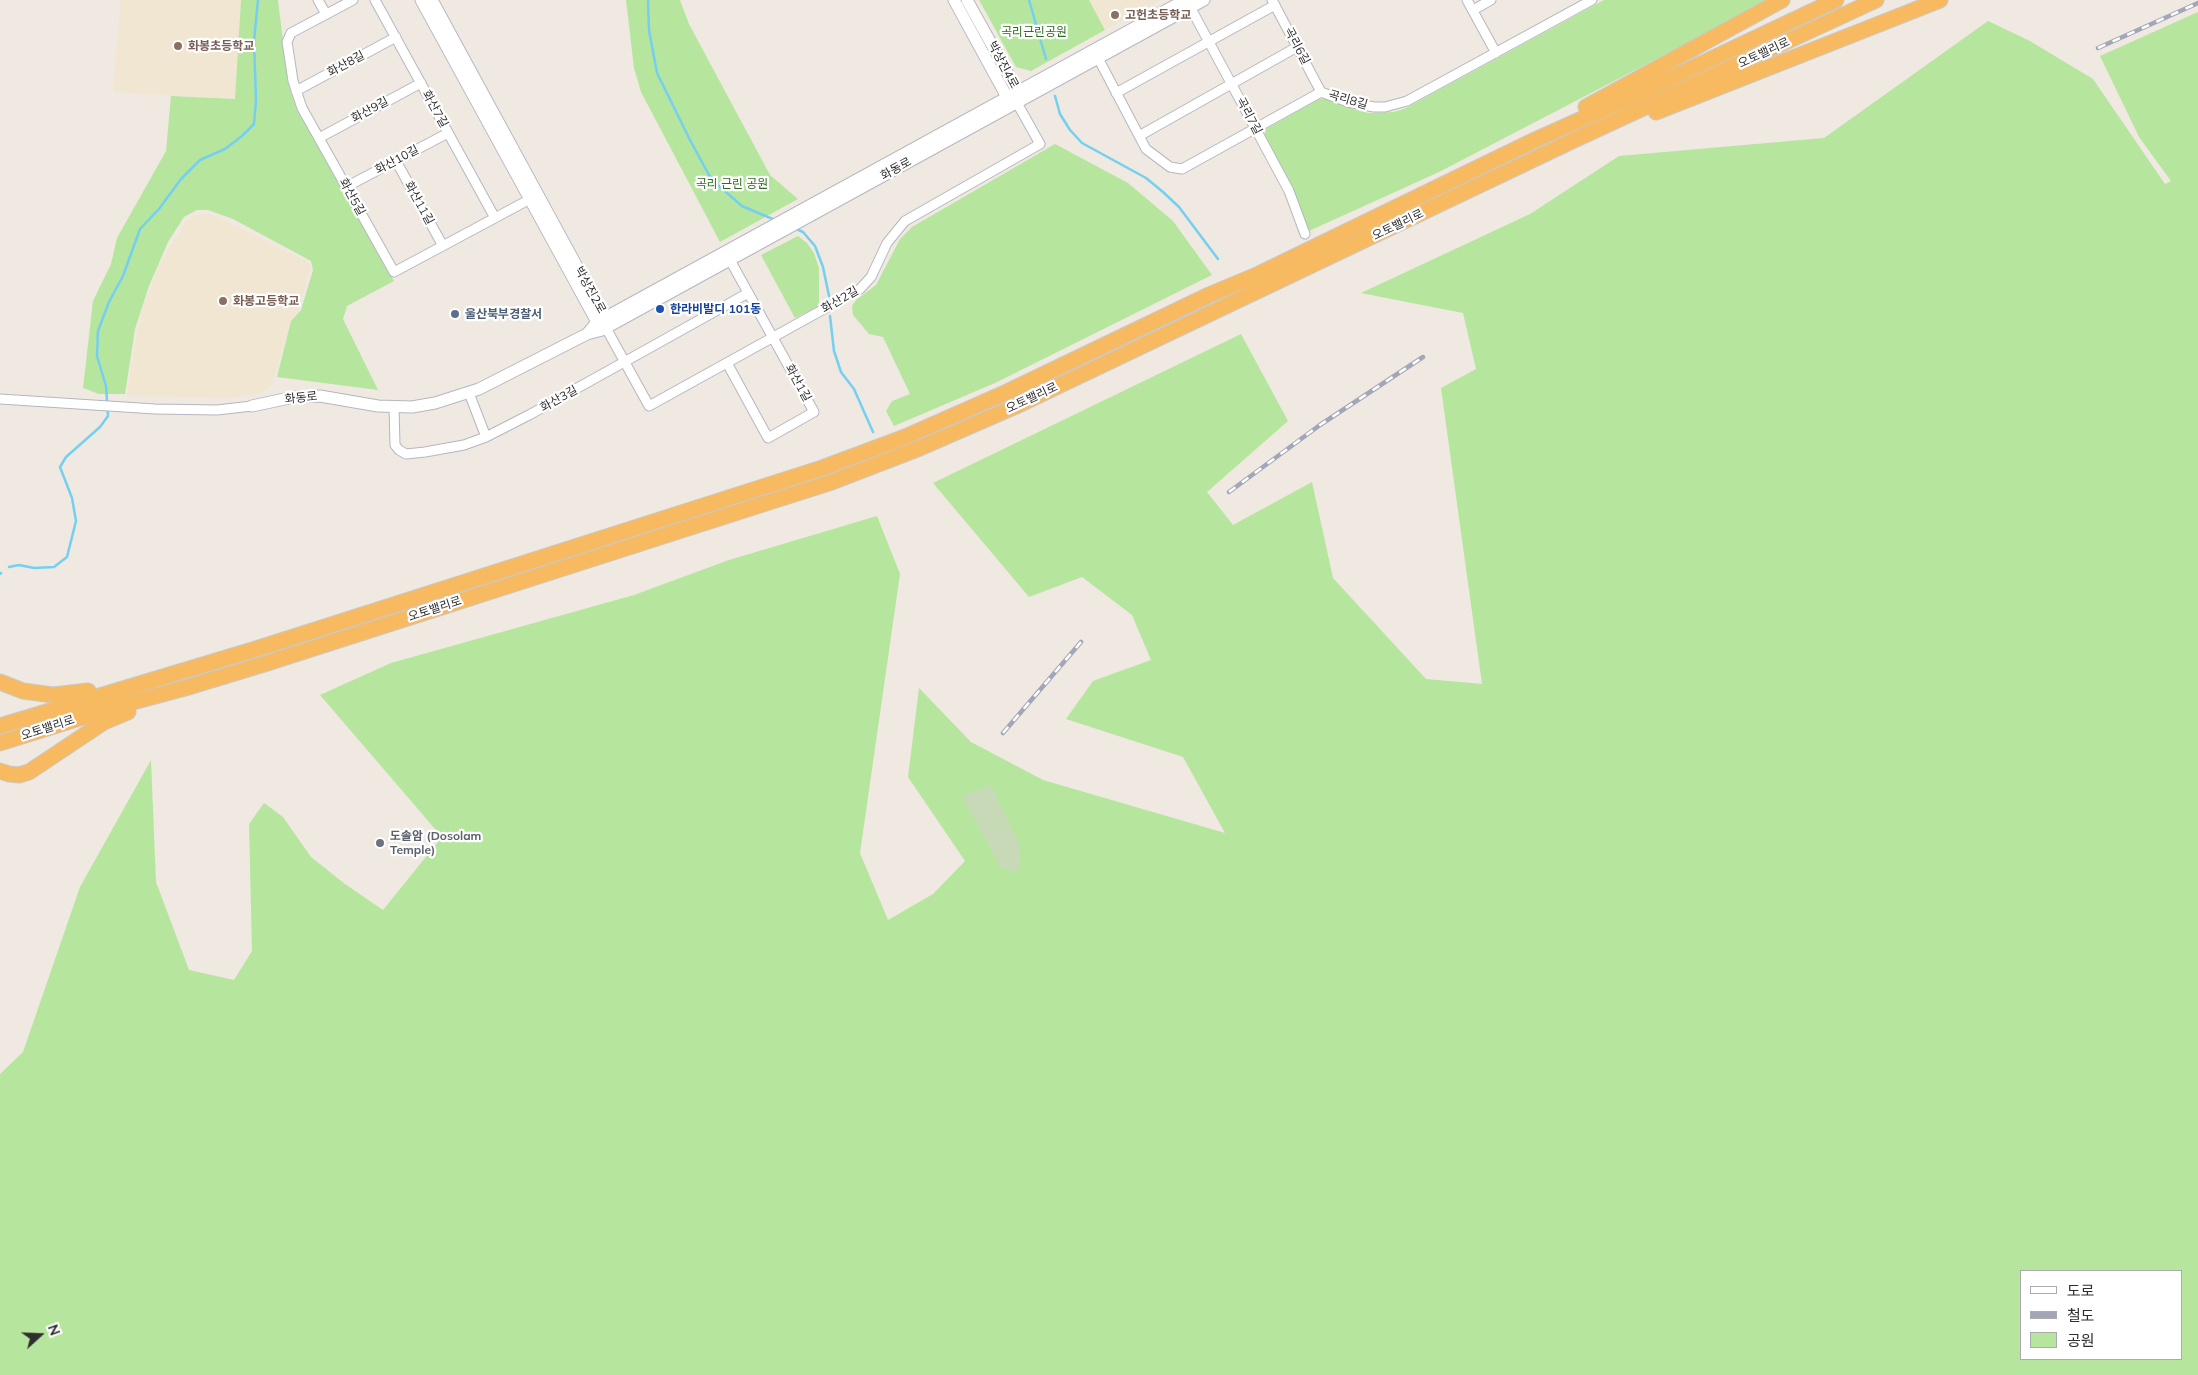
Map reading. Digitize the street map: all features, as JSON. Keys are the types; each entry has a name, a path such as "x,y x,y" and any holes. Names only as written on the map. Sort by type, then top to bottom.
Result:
{"highway":[{"path":"1514,150 1576,112 1782,0"},
{"name":"오토밸리로","path":"1,743 118,706 264,664 773,501 869,468 920,448 1014,407 1218,308 1261,281 1514,150 1836,0"},
{"name":"오토밸리로","path":"0,726 256,649 856,456 905,437 1007,392 1209,295 1261,281 1574,140 1876,0"},
{"path":"1574,140 1678,105 1940,0"},
{"path":"0,682 22,691 53,695 139,684"},
{"path":"0,771 19,775 29,772 104,722 185,688"}],"street":[{"path":"318,0 326,14"},
{"name":"화산5길","path":"353,0 291,33 288,37 288,48 296,91 302,108 394,272 534,197"},
{"name":"화산7길","path":"375,0 495,218"},
{"name":"박상진2로","path":"421,0 534,197 603,323"},
{"name":"박상진2로","path":"432,0 534,197"},
{"name":"박상진4로","path":"954,0 1014,97"},
{"name":"박상진4로","path":"968,0 1014,97"},
{"name":"화동로","path":"0,399 42,400 113,407 217,410 252,406 294,397 320,396 394,407 412,407 436,403 469,393 492,384 587,334 603,323 1188,2 1204,0"},
{"path":"1467,0 1496,53"},
{"path":"1473,10 1491,0"},
{"name":"곡리8길","path":"1098,58 1150,153 1170,167 1178,169 1185,168 1322,92 1362,106 1396,105 1418,96 1592,0"},
{"name":"화동로","path":"1014,97 1098,58 1188,2"},
{"name":"곡리7길","path":"1188,2 1289,191 1305,234"},
{"path":"1116,93 1273,3"},
{"name":"곡리6길","path":"1273,3 1322,92"},
{"name":"화산8길","path":"296,91 396,38"},
{"path":"1139,136 1298,48"},
{"name":"화산9길","path":"319,138 421,83"},
{"name":"화산2길","path":"603,323 649,406 773,338 866,284 887,243 905,221 1040,144 1014,97"},
{"name":"화산10길","path":"346,187 448,133"},
{"name":"화산11길","path":"396,161 443,246"},
{"name":"화동로","path":"603,323 730,260 775,230"},
{"name":"화산1길","path":"727,363 768,438 814,412 730,260"},
{"name":"화산3길","path":"394,407 395,445 406,454 445,450 486,437 625,362 748,292"},
{"path":"469,393 486,437"}],"shaded area":[{"name":"화봉초등학교","path":"121,0 241,0 235,99 113,92"},
{"name":"고헌초등학교","path":"1089,0 1160,0 1105,30"},
{"name":"화봉고등학교","path":"202,214 212,215 235,226 306,261 311,267 299,310 291,321 272,385 261,393 231,398 127,396 141,313 159,265 185,223 193,217"}],"green space":[{"path":"241,0 278,0 288,83 296,108 394,281 347,306 343,319 378,390 277,377 291,321 301,310 313,270 311,261 233,219 208,210 197,210 184,217 168,242 149,286 135,329 125,394 99,394 83,388 93,301 111,264 117,238 166,151 171,96 235,99"},
{"name":"곡리 근린 공원","path":"626,0 680,0 689,24 770,175 798,199 720,242 641,92 634,68"},
{"name":"곡리근린공원","path":"979,0 1089,0 1105,30 1031,71 1016,67"},
{"path":"1604,0 1770,0 1439,172 1309,231 1293,189 1264,137 1266,129 1319,99 1329,99 1342,106 1368,113 1394,112 1406,108"},
{"path":"2198,12 2198,1375 0,1375 0,1074 23,1052 80,887 151,760 156,882 189,970 234,980 252,951 249,824 264,803 283,817 311,857 345,884 383,910 442,837 320,695 391,663 634,595 729,560 877,516 900,574 860,853 888,920 933,894 965,861 908,777 919,688 971,742 1043,780 1225,833 1183,757 1066,719 1093,681 1151,660 1132,615 1082,577 1029,597 933,483 1241,334 1288,421 1207,492 1233,525 1312,482 1333,578 1426,679 1482,684 1441,388 1476,369 1463,313 1361,293 1530,214 1619,156 1824,138 1988,21 2030,41 2093,79 2165,184 2171,181 2139,137 2100,56"},
{"path":"1055,144 1128,183 1173,221 1212,275 995,383 894,426 886,411 892,401 910,394 883,337 869,334 853,315 852,306 856,300 876,285 900,239 912,227"},
{"path":"798,236 807,243 814,253 819,268 819,302 817,307 795,318 761,255"},
{"path":"991,785 1019,843 1020,868 1014,872 1000,867 962,796"}],"waterway":[{"path":"9,567 19,565 34,568 54,567 67,557 76,521 72,498 60,467 66,457 100,427 108,416 106,386 97,356 98,331 109,302 123,276 140,229 159,209 181,179 200,160 225,149 254,124 256,100 254,41 258,0"},
{"path":"648,0 649,30 657,73 709,175 742,206 775,220"},
{"path":"1029,0 1046,59"},
{"path":"1055,96 1060,114 1070,130 1082,143 1146,178 1163,192 1179,207 1218,259"},
{"path":"794,228 803,232 815,246 823,267 829,296"},
{"path":"830,316 834,351 841,372 854,389 873,432"}],"railway":[{"path":"2098,48 2198,3"},
{"path":"1229,492 1320,425 1423,357"},
{"path":"1003,733 1081,642"}],"place":[{"name":"고헌초등학교","path":"1115,15"},
{"name":"화봉초등학교","path":"178,46"},
{"name":"화봉고등학교","path":"223,301"},
{"name":"한라비발디 101동","path":"660,309"},
{"name":"울산북부경찰서","path":"455,314"},
{"name":"도솔암 (Dosolam Temple)","path":"380,843"}]}
